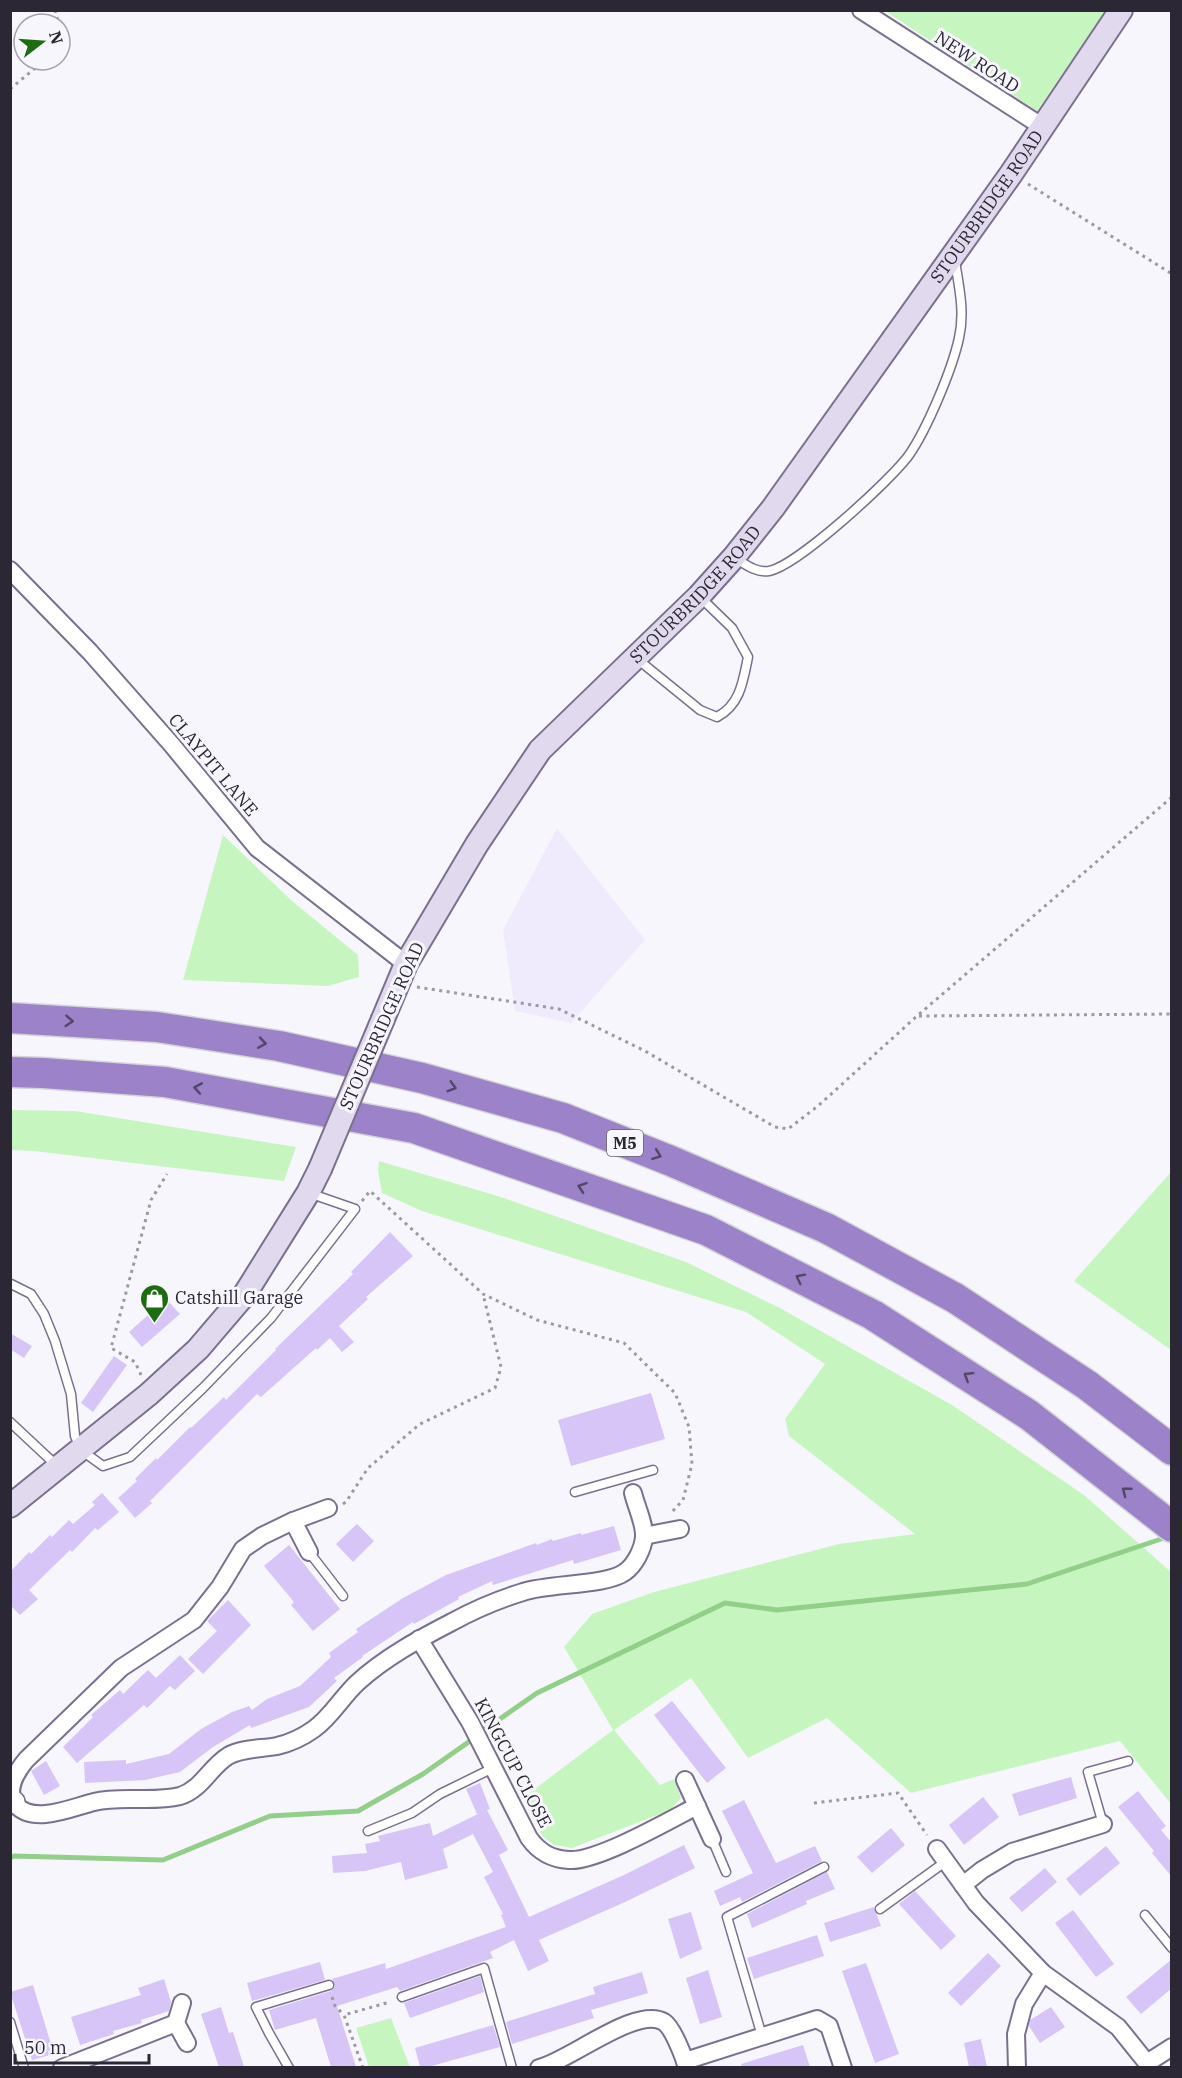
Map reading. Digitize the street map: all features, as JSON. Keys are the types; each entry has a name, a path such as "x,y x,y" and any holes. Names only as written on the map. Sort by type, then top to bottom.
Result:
{"highway":[{"name":"M5","path":"10,1018 157,1027 279,1046 422,1078 563,1119 671,1161 826,1228 955,1298 1087,1385 1172,1450"},
{"path":"10,1072 43,1072 165,1082 414,1128 706,1230 873,1315 1019,1409 1172,1527"}],"main road":[{"name":"STOURBRIDGE ROAD","path":"10,1506 149,1394 198,1348 245,1294 308,1193 320,1169 402,974 477,844 540,750 699,596 773,508 1011,174 1122,10"}],"street":[{"name":"NEW ROAD","path":"861,10 1043,127"},
{"name":"CLAYPIT LANE","path":"10,570 90,651 257,848 402,974"},
{"path":"631,1485 652,1535"},
{"path":"328,1508 293,1521 262,1536 243,1549 220,1587 194,1620 121,1668 26,1760 15,1774 12,1802 22,1810 48,1814 98,1801 169,1798 182,1795 193,1790 229,1756 252,1749 287,1743 313,1729 324,1721 340,1699 359,1681 419,1639 456,1620 523,1592 555,1585 606,1580 625,1573 652,1535 680,1529"},
{"path":"293,1521 309,1552"},
{"name":"KINGCUP CLOSE","path":"419,1639 470,1722 529,1838 542,1852 558,1858 576,1860 598,1854 697,1806"},
{"path":"685,1780 712,1839"},
{"path":"963,1885 982,1870 1012,1852 1103,1824"},
{"path":"941,1856 976,1903 1043,1973 1118,2027 1148,2065 1172,2047"},
{"path":"1017,2067 1016,2034 1024,2004 1043,1973"},
{"path":"182,2003 176,2024 187,2043"},
{"path":"539,2067 575,2052 605,2033 623,2025 653,2019 663,2022 670,2029 686,2064 817,2019 829,2026 843,2067"},
{"path":"62,2067 176,2024"}],"lane":[{"path":"734,557 759,571 768,571 789,560 821,537 871,495 909,455 936,400 959,338 962,305 954,255"},
{"path":"634,657 700,710 717,717 726,712 736,701 748,657 732,628 699,596"},
{"path":"11,1284 31,1294 44,1314 69,1386 75,1436 81,1450 104,1466 130,1457 203,1388 271,1318 356,1209 308,1193"},
{"path":"10,1422 59,1468"},
{"path":"575,1492 631,1485 653,1470"},
{"path":"309,1552 343,1596"},
{"path":"1103,1824 1088,1772 1128,1761"},
{"path":"368,1831 412,1813 440,1794 492,1768"},
{"path":"712,1839 726,1872"},
{"path":"880,1909 941,1856"},
{"path":"762,2036 727,1917 824,1867"},
{"path":"1145,1915 1172,1948"},
{"path":"402,1997 484,1968 512,2067"},
{"path":"289,2067 268,2033 256,2007 329,1985"},
{"path":"10,2022 24,2067"}],"path":[{"path":"10,89 31,72"},
{"path":"1011,174 1172,274"},
{"path":"402,974 559,1009 645,1051 775,1127 788,1129 818,1106 917,1016 1172,797"},
{"path":"917,1016 1172,1014"},
{"path":"149,1394 135,1362 111,1348 151,1200 167,1174"},
{"path":"356,1209 370,1191 483,1294 537,1320 624,1343 675,1393 689,1427 692,1464 683,1500 652,1535"},
{"path":"328,1508 346,1502 368,1468 420,1424 495,1388 501,1367 483,1294"},
{"path":"814,1803 898,1793 941,1856"},
{"path":"329,1985 335,2006 344,2015 363,2067"},
{"path":"344,2015 390,2002"}],"shaded area":[{"path":"557,828 645,940 571,1023 515,1011 503,930"}],"green space":[{"path":"885,11 1105,11 1037,111"},
{"path":"223,835 292,901 358,955 359,977 328,986 183,980"},
{"path":"11,1110 75,1111 296,1147 284,1181 11,1150"},
{"path":"379,1161 501,1197 686,1262 778,1307 952,1405 1084,1495 1171,1572 1171,1804 1120,1741 911,1793 827,1718 748,1758 691,1678 614,1730 660,1785 674,1779 681,1798 670,1810 572,1848 554,1845 542,1836 524,1797 613,1730 564,1647 592,1614 654,1592 839,1544 915,1534 789,1436 785,1419 825,1364 746,1312 422,1211 382,1193 378,1171"},
{"path":"1171,1172 1171,1350 1074,1281"},
{"path":"391,2018 410,2067 369,2067 356,2028"}],"building":[{"path":"390,1232 413,1256 366,1297 368,1299 339,1326 354,1342 342,1352 330,1338 261,1397 257,1394 135,1518 118,1498 190,1427 224,1397 226,1400 353,1274 351,1272"},
{"name":"Catshill Garage","path":"166,1299 180,1314 142,1347 129,1332"},
{"path":"10,1333 32,1346 24,1358 10,1349"},
{"path":"114,1356 127,1365 93,1412 81,1403"},
{"path":"651,1393 665,1439 571,1466 558,1420"},
{"path":"102,1493 119,1512 98,1530 95,1528 29,1590 38,1599 20,1615 10,1605 10,1572 29,1552 31,1554 69,1520 73,1524 95,1505 92,1502"},
{"path":"357,1524 374,1541 353,1562 336,1544"},
{"path":"614,1526 621,1550 574,1564 573,1560 493,1585 492,1581 458,1597 459,1599 414,1624 413,1622 362,1656 334,1678 337,1681 309,1707 251,1728 250,1725 213,1747 180,1772 145,1780 85,1783 84,1762 126,1760 126,1764 169,1754 201,1729 232,1712 249,1706 252,1710 267,1699 300,1686 331,1657 329,1653 358,1632 356,1629 403,1598 446,1575 536,1543 537,1545 552,1539 553,1541"},
{"path":"289,1545 340,1609 313,1631 291,1605 294,1602 264,1566"},
{"path":"228,1600 251,1625 203,1674 188,1659 217,1631 207,1621"},
{"path":"180,1655 195,1671 175,1690 170,1686 147,1708 144,1705 77,1763 63,1747 93,1717 91,1715 120,1690 123,1694 148,1670 156,1678"},
{"path":"672,1701 726,1768 707,1783 654,1715"},
{"path":"46,1761 60,1786 44,1795 31,1771"},
{"path":"1071,1777 1077,1798 1019,1816 1012,1794"},
{"path":"480,1783 490,1809 487,1810 508,1850 499,1855 529,1917 624,1875 684,1845 695,1868 539,1940 549,1961 528,1971 514,1940 490,1952 493,1958 400,1991 397,1987 337,2006 356,2067 331,2067 316,2018 275,2030 269,2010 331,1991 335,1986 332,1979 385,1963 386,1969 506,1927 501,1915 503,1914 484,1877 493,1872 473,1834 443,1849 448,1868 405,1880 401,1862 365,1871 333,1873 332,1856 367,1853 365,1844 380,1841 378,1836 430,1823 433,1836 480,1813 477,1814 466,1789"},
{"path":"1138,1791 1166,1826 1161,1830 1172,1843 1172,1877 1118,1807"},
{"path":"983,1797 999,1817 964,1845 949,1825"},
{"path":"744,1800 776,1863 815,1846 822,1861 742,1902 740,1897 720,1906 714,1891 753,1873 722,1811"},
{"path":"891,1828 905,1845 872,1873 857,1857"},
{"path":"1106,1846 1120,1863 1080,1896 1066,1879"},
{"path":"1045,1868 1057,1882 1022,1912 1009,1898"},
{"path":"827,1872 835,1889 752,1928 747,1914"},
{"path":"915,1891 956,1936 941,1950 899,1904"},
{"path":"874,1907 881,1926 830,1942 824,1923"},
{"path":"1073,1910 1114,1964 1096,1977 1055,1923"},
{"path":"691,1912 702,1949 680,1959 668,1919"},
{"path":"817,1935 824,1956 754,1979 747,1958"},
{"path":"988,1953 1001,1966 961,2006 948,1993"},
{"path":"1172,1959 1172,1988 1141,2014 1126,1997"},
{"path":"320,1962 325,1980 252,2001 247,1983"},
{"path":"866,1963 899,2054 875,2063 842,1971"},
{"path":"708,1970 722,2017 700,2024 686,1978"},
{"path":"642,1972 648,1993 591,2010 594,2018 512,2044 506,2022 595,1994 593,1987"},
{"path":"480,1976 484,1992 410,2018 404,2003"},
{"path":"164,1979 171,2002 169,2011 141,2020 142,2023 113,2031 114,2034 80,2045 71,2017 141,1995 138,1988"},
{"path":"33,1985 54,2054 32,2060 10,1992"},
{"path":"221,2007 229,2033 233,2032 244,2067 219,2067 201,2014"},
{"path":"1051,2007 1065,2027 1040,2043 1029,2026 1030,2020"},
{"path":"493,2025 500,2047 428,2067 420,2067 415,2048"},
{"path":"981,2039 987,2067 969,2067 964,2043"},
{"path":"803,2045 810,2067 742,2067 741,2064"}],"waterway":[{"path":"484,1730 537,1693 725,1603 777,1610 1027,1584 1167,1537"},
{"path":"10,1858 14,1856 163,1860 270,1816 358,1811 423,1774 470,1741"}],"place":[{"name":"Catshill Garage","path":"154,1324"}]}
